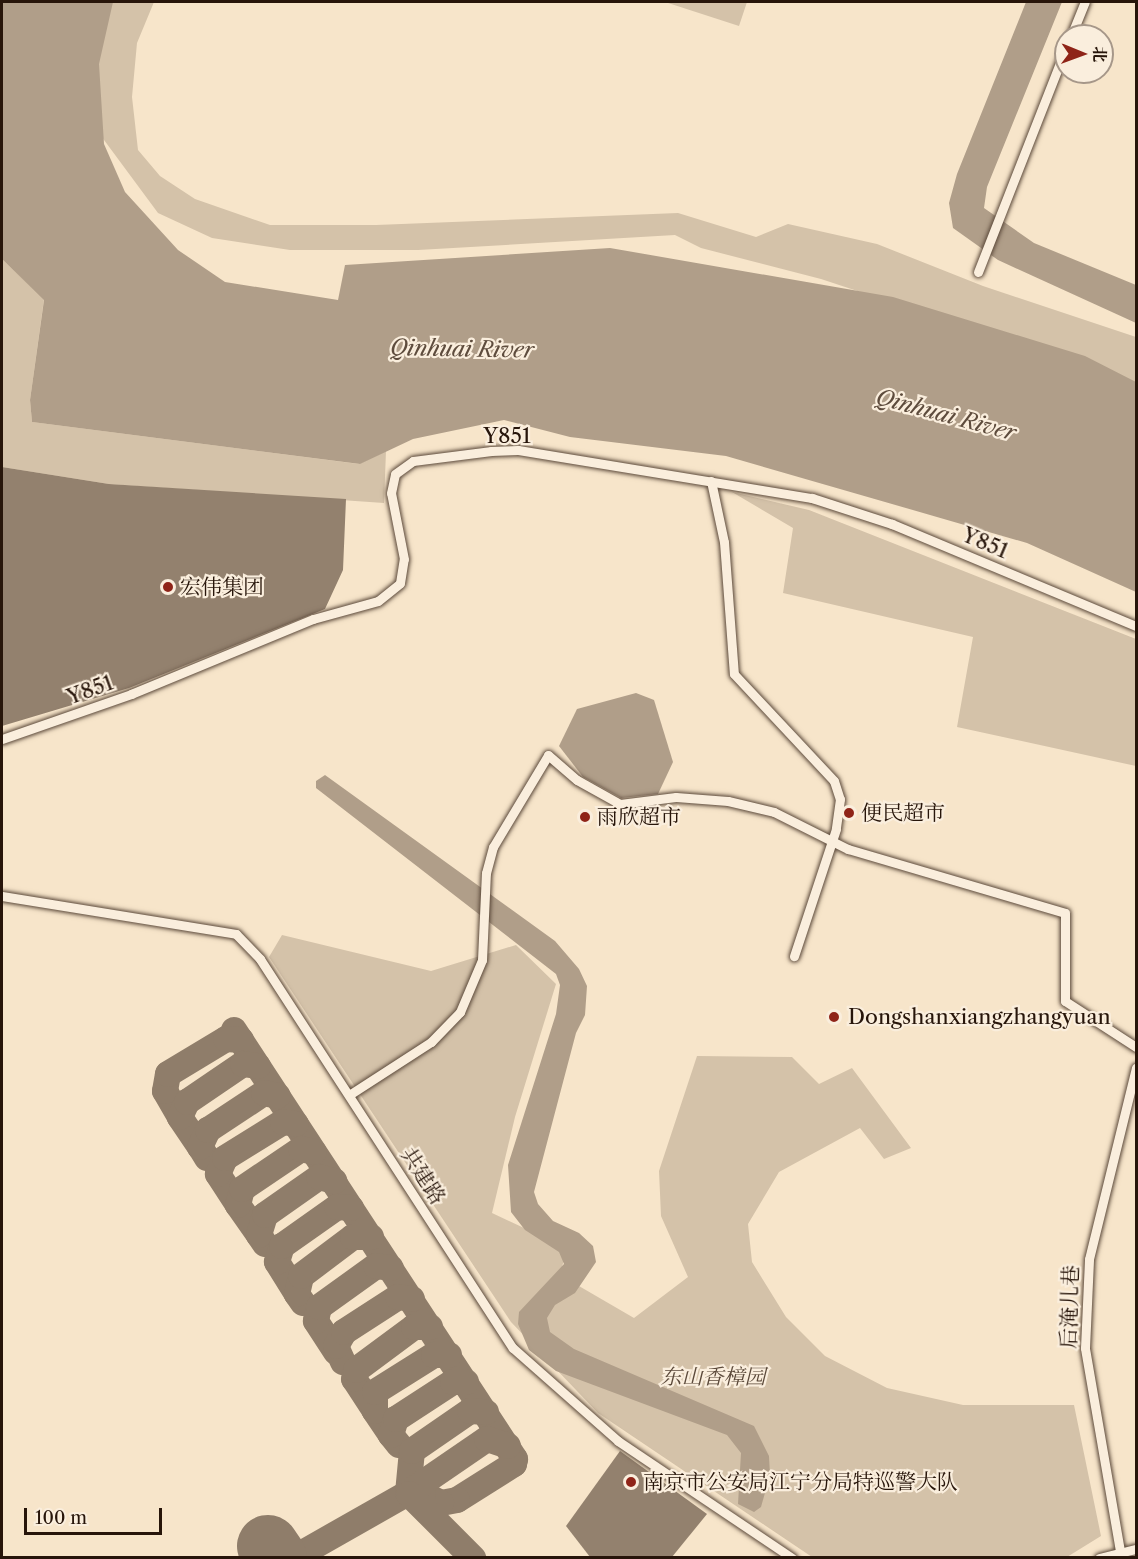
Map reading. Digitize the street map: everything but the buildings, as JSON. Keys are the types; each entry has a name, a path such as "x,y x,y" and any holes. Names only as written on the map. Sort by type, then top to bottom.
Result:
{"street":[{"path":"1076,24 1085,2"},
{"path":"978,272 1054,79"},
{"name":"Y851","path":"2,739 131,694 313,619 378,601 400,584 404,559 391,493 395,474 413,461 518,450 812,498 892,524 1137,626"},
{"path":"711,481 724,542 734,674 834,781 840,799 832,841 794,956"},
{"path":"349,1095 431,1042 460,1012 482,960 486,873 493,847 548,754 577,780 621,804 676,797 728,801 774,812 832,841 1065,913 1065,1001 1137,1047"},
{"name":"共建路","path":"2,896 236,934 260,959 513,1348 618,1442 792,1557"},
{"name":"后淹儿巷","path":"1120,1551 1084,1348 1089,1259 1137,1068"},
{"path":"1099,1557 1120,1551 1137,1550"}],"green space":[{"path":"2,2 154,2 137,43 132,97 138,150 160,176 195,199 270,225 376,225 678,213 756,237 788,224 877,244 983,286 1136,337 1136,383 821,279 701,248 675,235 418,250 290,250 212,238 158,213"},
{"path":"665,2 747,2 739,26"},
{"path":"2,259 44,299 30,400 32,422 359,464 386,451 384,503 109,484 2,467"},
{"path":"732,492 809,510 1136,639 1136,766 957,727 973,637 783,593 793,528"},
{"name":"东山香樟园","path":"282,935 431,971 516,945 556,984 515,1117 492,1213 567,1248 560,1275 634,1318 688,1277 661,1216 659,1171 697,1056 792,1057 819,1084 852,1068 911,1148 884,1159 860,1128 779,1172 748,1224 752,1262 786,1317 825,1356 887,1388 963,1405 1074,1405 1101,1536 1067,1557 812,1557 598,1413 511,1322 269,957"}],"water":[{"name":"Qinhuai River","path":"2,2 113,2 99,64 104,144 125,192 178,250 225,282 338,300 345,265 610,248 893,297 1085,356 1136,382 1136,592 1027,543 726,456 570,437 504,420 413,439 360,464 32,422 30,400 44,300 2,259"},
{"path":"1026,2 1062,2 987,187 984,208 1034,243 1136,285 1136,323 998,260 953,228 949,203 957,174"},
{"path":"636,693 654,700 673,762 658,794 621,798 583,777 559,746 577,709"},
{"path":"325,775 555,941 579,969 587,986 585,1015 576,1033 534,1192 538,1204 553,1221 579,1233 593,1246 596,1262 575,1293 555,1305 547,1318 550,1332 574,1349 754,1426 769,1456 770,1475 761,1507 754,1512 738,1504 741,1453 727,1435 556,1371 529,1350 518,1324 519,1312 564,1264 559,1252 525,1230 511,1212 508,1165 556,1014 560,985 556,974 316,788 316,781"}],"taxiway":[{"path":"234,1030 515,1459 514,1464 457,1500 441,1503 423,1494 408,1493 299,1555"},
{"path":"180,1117 165,1091 168,1074 226,1039 241,1040"},
{"path":"200,1147 180,1117 187,1102 243,1064 258,1066"},
{"path":"207,1158 200,1147 208,1130 264,1093 278,1096"},
{"path":"238,1205 218,1174 225,1158 283,1122 296,1124"},
{"path":"259,1235 238,1205 242,1189 301,1149 314,1152"},
{"path":"265,1244 259,1235 265,1215 319,1177 334,1181"},
{"path":"297,1294 277,1262 282,1246 337,1207 351,1208"},
{"path":"303,1303 297,1294 301,1276 353,1237 371,1237"},
{"path":"336,1352 316,1321 319,1307 376,1266 391,1268"},
{"path":"343,1362 336,1346 344,1332 398,1297 412,1299"},
{"path":"375,1411 354,1379 356,1370 414,1327 430,1327"},
{"path":"391,1435 375,1411 375,1392 434,1355 449,1355"},
{"path":"399,1445 391,1435 396,1419 453,1382 466,1382"},
{"path":"408,1493 412,1451 470,1411 486,1412"},
{"path":"408,1493 487,1439 508,1446"},
{"path":"409,1494 473,1558"}],"runway":[{"path":"268,1546 276,1558"}],"place":[{"name":"宏伟集团","path":"168,587"},
{"name":"便民超市","path":"849,813"},
{"name":"雨欣超市","path":"585,817"},
{"name":"Dongshanxiangzhangyuan","path":"834,1017"},
{"name":"南京市公安局江宁分局特巡警大队","path":"631,1482"}]}
